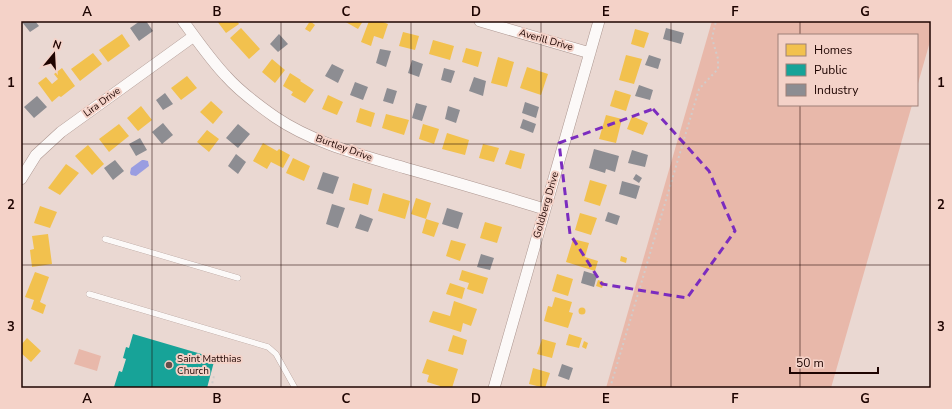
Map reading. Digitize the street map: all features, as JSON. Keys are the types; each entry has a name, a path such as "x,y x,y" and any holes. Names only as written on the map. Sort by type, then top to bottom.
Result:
{"street":[{"name":"Burtley Drive","path":"183,21 226,77 276,118 302,132 331,145 365,156 545,209"},
{"name":"Averill Drive","path":"480,21 590,53"},
{"name":"Goldberg Drive","path":"494,388 599,21"},
{"name":"Lira Drive","path":"21,179 36,155 61,132 194,36"}],"lane":[{"path":"105,239 238,278"},
{"path":"89,294 268,347 276,354 295,388"}],"path":[{"path":"610,388 699,89 718,69 718,59 712,38 716,21"},
{"path":"211,388 214,376"}],"highlighted area":[{"path":"653,109 709,171 735,231 687,298 602,284 570,234 559,143"}],"shaded area":[{"path":"712,21 931,21 931,38 918,84 918,34 778,34 778,106 912,106 831,388 606,388"},
{"path":"79,349 101,356 97,371 74,364"}],"water":[{"path":"142,160 148,161 149,166 136,176 131,175 131,168"}],"building: Homes":[{"path":"217,21 237,21 239,24 226,33"},
{"path":"310,21 315,25 310,32 305,29"},
{"path":"344,21 363,21 358,29"},
{"path":"369,21 380,21 388,24 383,39 374,36 371,46 361,42"},
{"path":"241,28 260,49 249,59 230,38"},
{"path":"635,29 649,33 644,48 631,44"},
{"path":"403,32 419,36 415,50 399,46"},
{"path":"122,34 130,46 108,62 99,50"},
{"path":"433,40 454,46 450,60 429,54"},
{"path":"466,48 482,52 478,67 462,62"},
{"path":"93,53 102,64 80,81 71,69"},
{"path":"626,55 642,59 634,84 619,80"},
{"path":"498,57 514,62 507,87 491,83"},
{"path":"272,59 285,70 275,83 262,72"},
{"path":"527,67 548,74 541,95 520,88"},
{"path":"62,68 75,86 52,102 38,83 46,77 52,84 58,79 54,74"},
{"path":"290,73 314,90 305,103 291,95 293,92 283,86"},
{"path":"187,76 197,88 181,100 171,88"},
{"path":"615,90 631,95 626,111 610,106"},
{"path":"328,95 343,102 337,115 322,109"},
{"path":"211,101 223,112 213,124 200,112"},
{"path":"141,106 152,120 138,131 127,118"},
{"path":"360,108 375,113 371,127 356,122"},
{"path":"386,114 409,120 404,135 382,128"},
{"path":"606,115 622,119 616,143 599,139"},
{"path":"632,116 648,123 643,135 627,129"},
{"path":"119,124 129,136 109,152 99,139"},
{"path":"423,124 439,129 434,144 419,139"},
{"path":"207,130 219,139 209,152 197,142"},
{"path":"447,133 469,140 465,155 442,149"},
{"path":"263,143 277,151 279,149 290,155 283,168 271,162 267,169 253,161"},
{"path":"483,144 499,148 494,162 479,158"},
{"path":"88,145 104,164 92,175 75,156"},
{"path":"510,150 525,154 521,169 505,164"},
{"path":"293,158 310,166 304,181 286,173"},
{"path":"66,164 79,173 60,195 48,188"},
{"path":"590,180 607,185 600,206 584,201"},
{"path":"353,183 372,189 368,205 349,200"},
{"path":"383,193 410,201 405,219 378,211"},
{"path":"416,198 431,203 426,219 411,214"},
{"path":"40,206 57,212 50,228 34,223"},
{"path":"580,213 597,218 591,235 575,230"},
{"path":"426,219 439,223 434,237 422,233"},
{"path":"485,222 502,227 497,243 480,238"},
{"path":"48,234 52,264 32,267 30,250 34,249 32,236"},
{"path":"573,239 589,243 585,257 598,261 595,271 566,262"},
{"path":"451,240 466,244 460,261 446,256"},
{"path":"621,256 627,258 626,263 620,261"},
{"path":"462,270 488,278 483,294 467,289 469,283 459,280"},
{"path":"35,272 49,277 40,302 46,305 43,314 31,309 34,300 25,297"},
{"path":"557,274 573,279 568,296 552,291"},
{"path":"598,280 604,282 602,288 596,286"},
{"path":"450,283 465,288 462,299 446,294"},
{"path":"555,297 572,302 569,312 573,313 568,328 544,321 548,306 552,307"},
{"path":"454,301 477,309 471,326 463,323 461,332 429,322 433,311 450,316"},
{"path":"582,307 585,308 585,314 582,315 579,314 578,311 579,308"},
{"path":"569,334 582,338 579,348 566,345"},
{"path":"453,335 467,340 463,355 448,351"},
{"path":"27,338 41,351 31,362 21,353 21,345"},
{"path":"542,339 556,343 552,358 537,354"},
{"path":"584,341 588,343 586,349 582,347"},
{"path":"427,359 458,369 452,388 440,388 440,386 427,382 429,375 422,373"},
{"path":"533,368 550,373 545,388 529,384"}],"building: Public":[{"name":"Saint Matthias Church","path":"133,334 215,358 207,388 114,387 119,371 122,372 126,359 123,358 126,347 129,348"}],"building: Industry":[{"path":"35,21 39,26 30,32 22,22"},
{"path":"140,21 146,21 153,31 139,41 130,28"},
{"path":"666,28 684,33 681,44 663,39"},
{"path":"279,34 288,44 278,52 270,44"},
{"path":"380,49 391,51 386,67 376,63"},
{"path":"649,55 661,59 658,69 645,65"},
{"path":"412,60 423,64 419,77 408,73"},
{"path":"332,64 344,70 338,83 325,76"},
{"path":"444,68 455,71 451,83 441,80"},
{"path":"474,77 486,81 483,96 469,91"},
{"path":"355,82 368,87 363,100 350,95"},
{"path":"639,85 653,90 650,100 635,96"},
{"path":"387,88 397,91 393,104 383,101"},
{"path":"165,93 173,104 163,110 156,100"},
{"path":"37,96 47,107 34,118 24,107"},
{"path":"525,102 539,107 536,118 522,113"},
{"path":"416,103 427,106 422,121 412,118"},
{"path":"448,106 460,110 456,123 445,119"},
{"path":"523,119 536,124 533,133 520,128"},
{"path":"163,123 173,135 162,144 152,132"},
{"path":"238,124 250,134 238,148 226,138"},
{"path":"140,138 147,150 136,156 129,144"},
{"path":"594,149 619,156 615,172 606,169 605,173 589,168"},
{"path":"632,150 648,155 645,167 628,163"},
{"path":"236,154 246,162 238,174 228,166"},
{"path":"115,160 124,171 113,180 104,168"},
{"path":"323,172 339,177 333,194 317,189"},
{"path":"636,174 642,178 639,183 633,179"},
{"path":"622,181 640,186 636,199 619,194"},
{"path":"332,204 345,208 338,228 326,224"},
{"path":"447,208 463,213 458,229 442,224"},
{"path":"608,212 620,216 617,225 605,221"},
{"path":"360,214 373,219 368,232 355,228"},
{"path":"481,254 494,258 490,270 477,267"},
{"path":"584,271 597,275 594,287 581,283"},
{"path":"562,364 573,368 569,380 558,376"}],"place":[{"name":"Saint Matthias Church","path":"169,365"}]}
